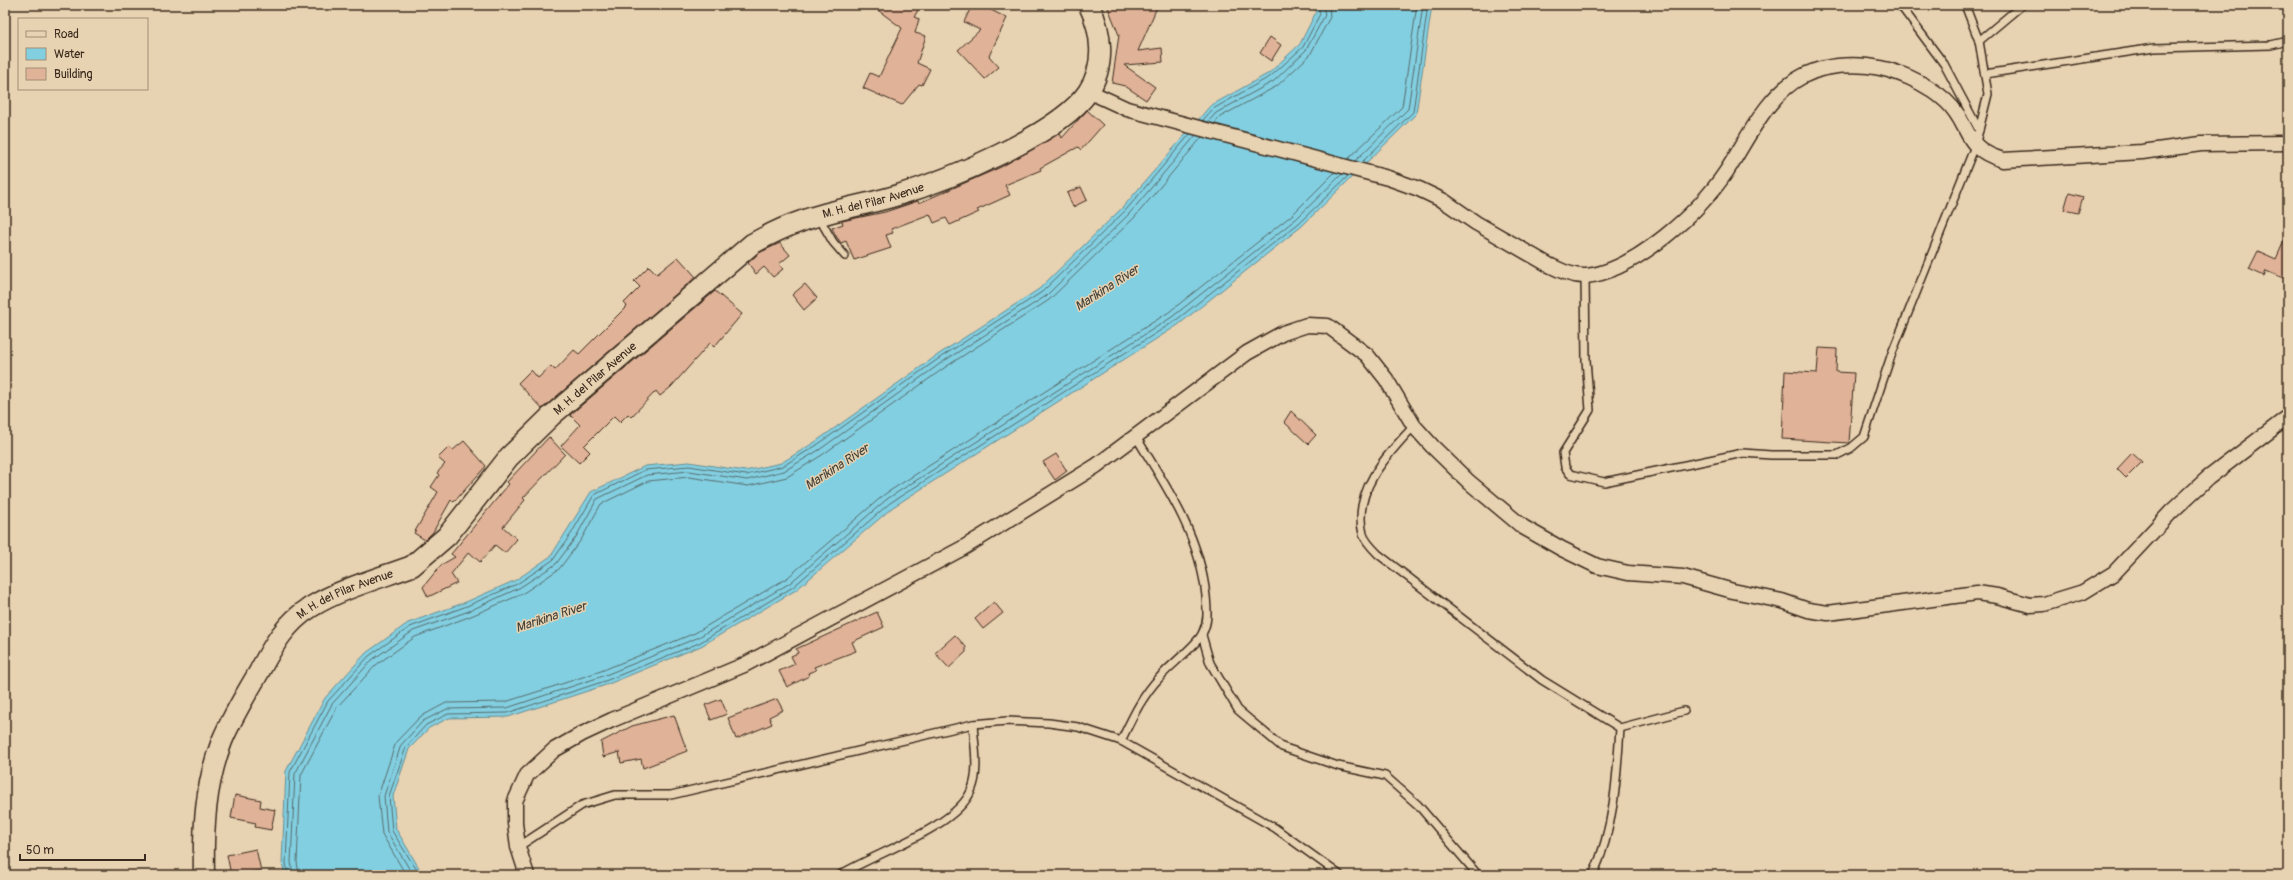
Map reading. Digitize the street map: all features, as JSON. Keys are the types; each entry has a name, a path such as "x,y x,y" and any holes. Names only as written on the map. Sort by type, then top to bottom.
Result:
{"street":[{"name":"M. H. del Pilar Avenue","path":"204,875 203,834 206,797 222,742 275,641 291,622 311,607 412,566 425,556 447,536 509,456 551,416 752,244 773,232 818,216 943,180 1054,124 1073,108 1088,91 1098,68 1102,46 1097,22 1089,5"},
{"path":"1088,91 1112,103 1142,113 1388,178 1419,189 1444,201 1476,223 1549,265 1568,273 1585,276 1604,272 1621,265 1670,232 1704,202 1726,172 1760,116 1780,94 1802,76 1829,66 1867,66 1896,71 1947,101 1961,120 1975,146 1988,156 2003,160 2142,152 2201,144 2288,143"},
{"path":"527,875 518,847 515,801 527,775 554,750 582,734 612,720 744,665 878,595 963,548 1096,466 1247,353 1283,333 1308,325 1328,326 1367,355 1386,380 1414,426 1469,482 1523,527 1562,550 1590,562 1628,573 1682,576 1733,591 1782,601 1808,610 1828,613 1977,593 1998,596 2030,605 2044,604 2084,592 2114,573 2170,512 2208,478 2288,417"}],"lane":[{"path":"1900,5 1944,64 1978,130"},
{"path":"1585,276 1586,360 1590,410 1563,453 1565,467 1570,474 1604,482 1743,453 1772,455 1837,455 1851,448 1864,437 1892,353 1975,146 1988,94 1979,41 1965,5"},
{"path":"1979,41 2022,5"},
{"path":"1985,74 2154,48 2271,46 2288,42"},
{"path":"818,216 829,236 845,256"},
{"path":"1414,426 1384,460 1372,477 1365,495 1362,521 1364,536 1378,554 1542,680 1620,728 1684,711"},
{"path":"1120,741 1141,700 1160,677 1202,635 1208,616 1204,578 1192,536 1174,497 1136,437"},
{"path":"1202,635 1210,664 1238,710 1282,747 1338,766 1385,776 1418,805 1478,875"},
{"path":"518,847 582,804 615,795 671,794 973,724 1007,721 1049,723 1078,727 1120,741 1275,828 1338,875"},
{"path":"840,875 857,864 914,837 949,817 964,804 972,789 975,765 973,724"},
{"path":"1593,875 1600,860 1611,821 1620,728"}],"water":[{"name":"Marikina River","path":"1313,5 1432,5 1416,114 1302,226 1178,325 893,507 796,590 701,646 606,685 508,717 449,718 429,728 409,749 393,796 396,829 419,868 426,875 285,875 282,863 286,771 325,698 366,653 408,623 466,602 516,580 551,556 591,492 645,466 689,462 745,471 781,463 815,442 939,354 1039,289 1123,207 1210,106 1269,73 1300,44 1316,12"}],"building":[{"path":"871,5 921,5 914,17 919,19 915,33 926,36 917,63 930,69 922,85 919,84 902,105 863,88 870,73 879,77 902,28"},
{"path":"972,5 981,5 1007,18 989,56 999,67 985,79 958,50 980,30 964,22"},
{"path":"1107,5 1158,5 1138,51 1162,48 1163,62 1124,65 1155,87 1146,100 1125,86 1112,83 1119,35"},
{"path":"1270,37 1281,45 1271,61 1260,53"},
{"path":"1087,110 1103,125 1081,150 1078,147 1040,168 1041,170 1005,185 1010,195 977,210 979,212 950,225 946,218 934,223 930,214 891,229 893,233 886,235 891,248 854,260 846,241 841,243 832,228 843,224 842,221 885,212 918,201 919,203 1001,167 1060,133 1062,138"},
{"path":"1081,187 1087,200 1073,207 1067,193"},
{"path":"2069,193 2083,197 2078,213 2064,210"},
{"path":"2288,232 2288,280 2266,271 2264,276 2249,269 2258,251 2276,259"},
{"path":"780,243 790,255 779,264 783,269 773,277 764,267 756,274 748,263 759,253"},
{"path":"678,257 696,277 542,409 518,383 531,370 538,378 551,366 555,370 574,350 579,354 627,306 624,303 640,287 634,281 649,266 657,274"},
{"path":"805,284 817,298 804,310 792,295"},
{"path":"715,291 742,314 714,347 710,343 671,387 660,396 656,391 631,417 628,414 620,422 614,416 584,446 590,452 579,463 561,446 580,425 570,415"},
{"path":"1819,348 1837,349 1836,372 1854,373 1849,443 1782,439 1785,371 1817,373"},
{"path":"1291,411 1316,435 1308,444 1284,422"},
{"path":"549,437 565,454 523,498 525,500 503,527 517,539 505,553 495,545 480,562 469,552 451,574 457,583 428,597 423,587 441,565 455,557 451,554 509,484 507,482"},
{"path":"464,441 486,466 454,502 451,500 433,532 425,540 414,533 438,492 431,487 439,475 437,473 445,464 438,458 449,447 453,450"},
{"path":"2132,453 2142,462 2126,478 2117,469"},
{"path":"1056,454 1067,471 1055,480 1043,462"},
{"path":"994,602 1003,613 983,629 975,619"},
{"path":"877,612 884,627 852,642 856,651 814,667 816,670 808,673 809,676 787,687 779,671 795,664 791,656 798,653 796,649"},
{"path":"955,635 966,647 966,652 949,668 935,653"},
{"path":"721,699 727,714 711,720 705,705"},
{"path":"777,699 783,710 769,717 772,724 736,739 728,718"},
{"path":"674,715 687,751 643,768 641,759 621,763 619,752 603,757 601,742 632,726"},
{"path":"235,795 261,800 260,807 275,810 271,830 255,827 256,823 231,818"},
{"path":"256,849 261,871 231,875 227,855"}]}
